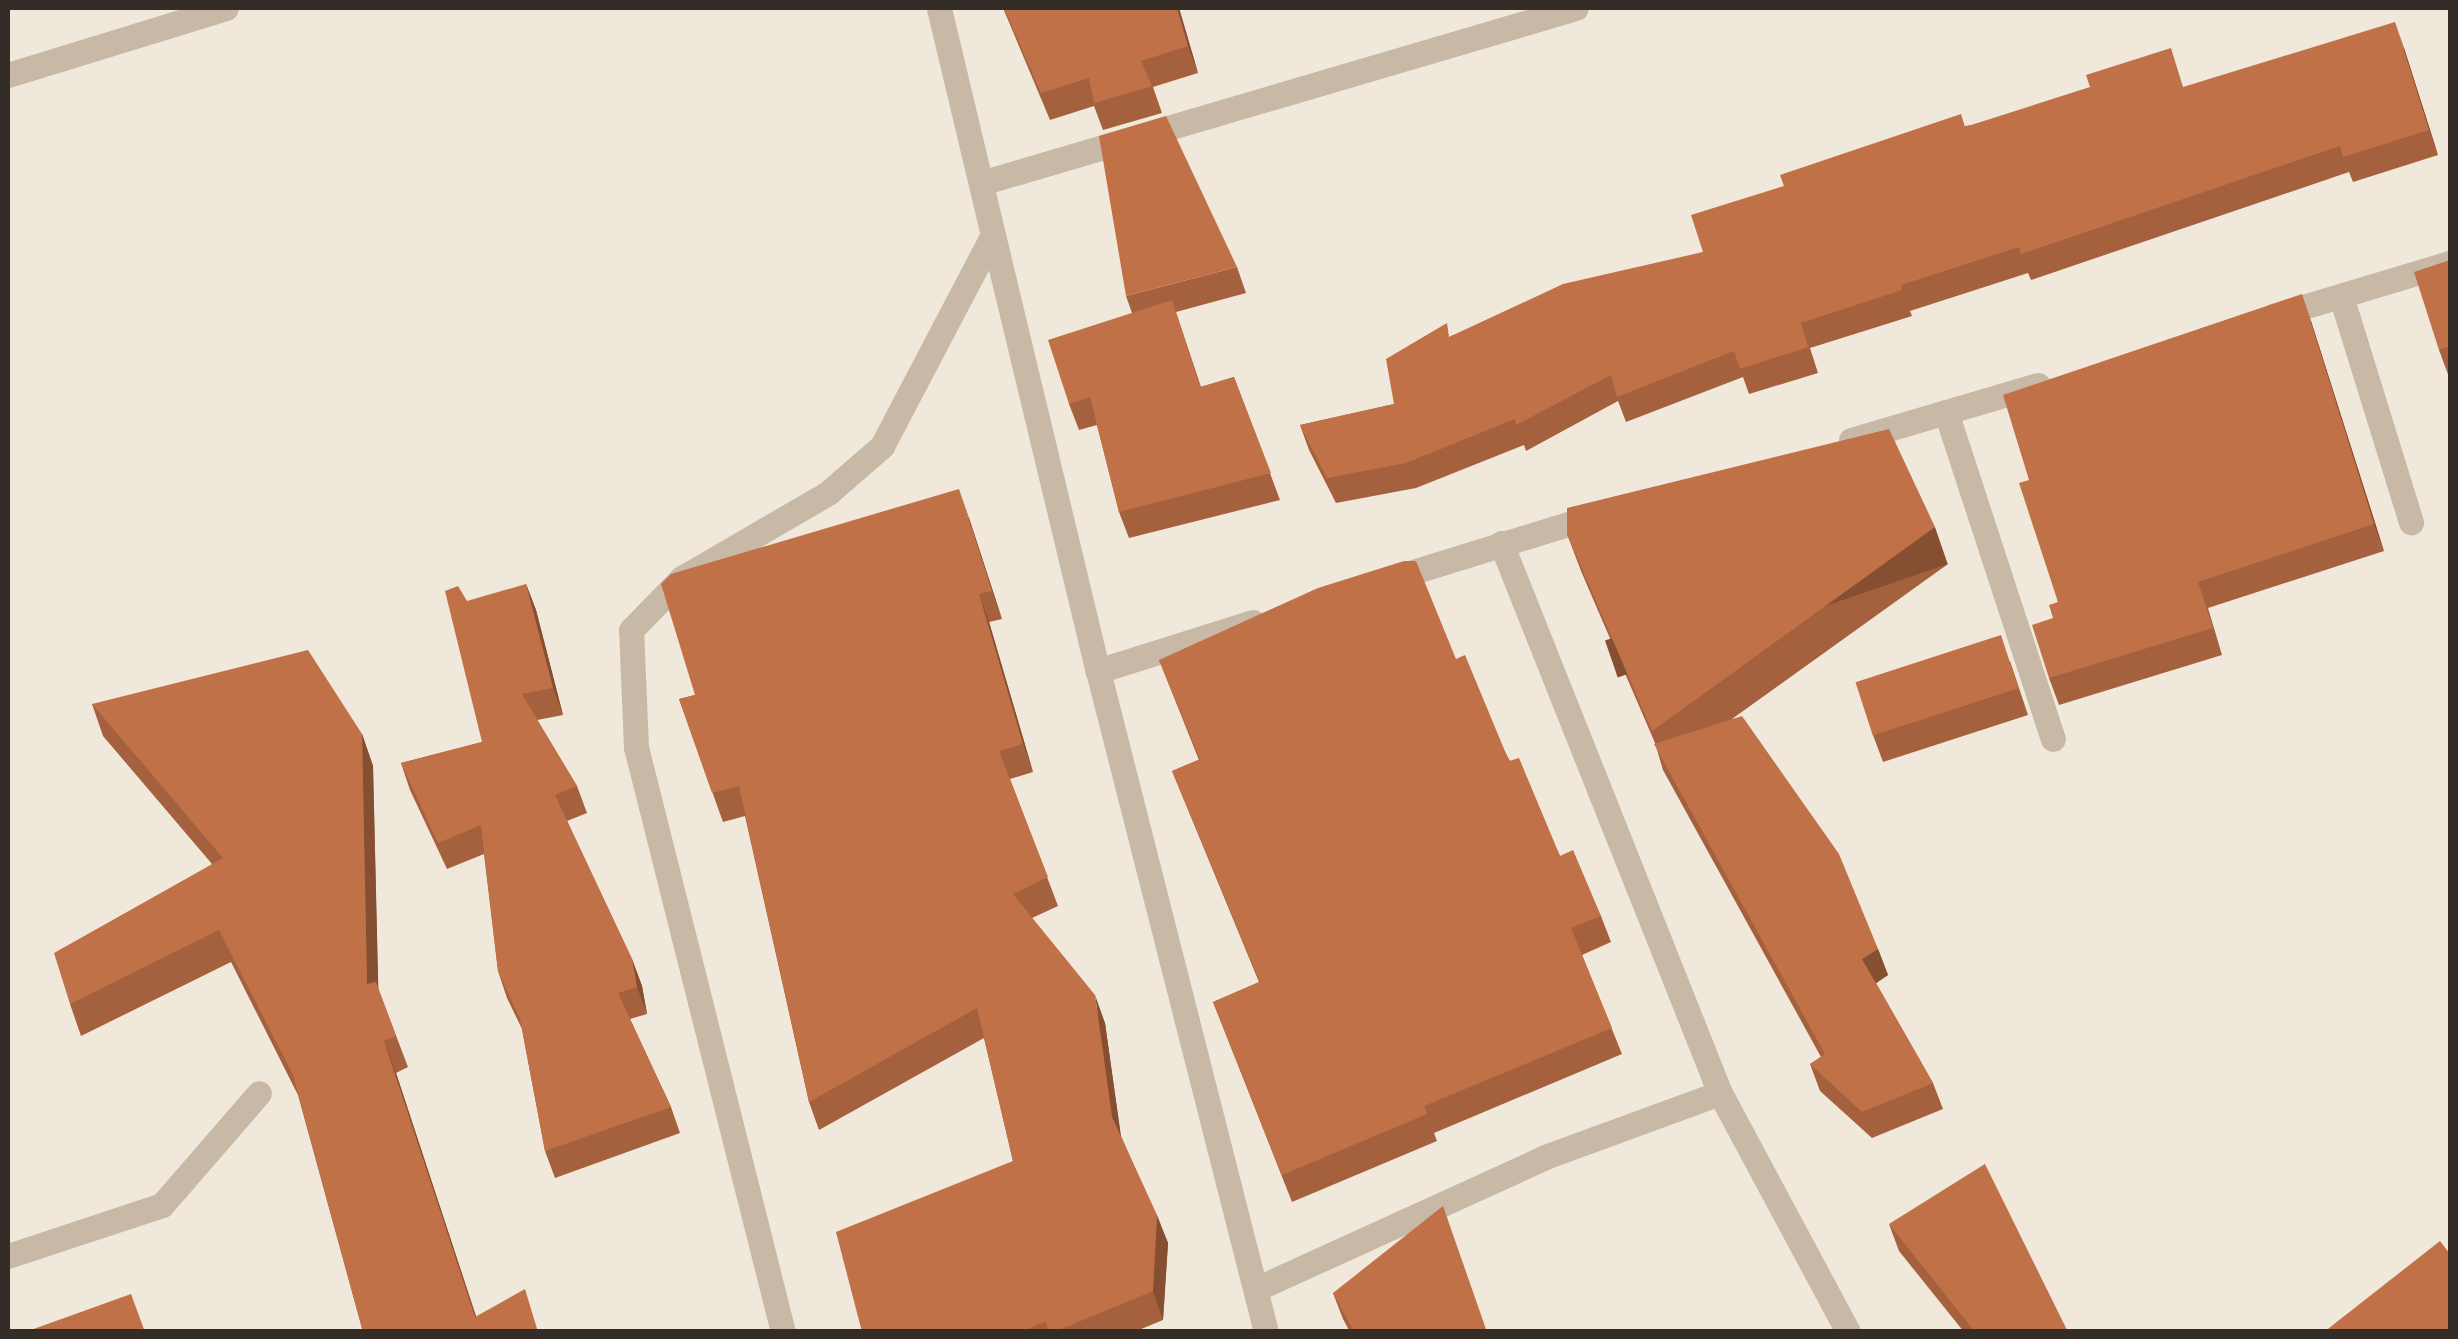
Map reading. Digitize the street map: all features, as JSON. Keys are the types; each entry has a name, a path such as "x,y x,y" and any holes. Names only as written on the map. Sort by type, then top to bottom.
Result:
{"street":[{"path":"8,75 226,8"},
{"path":"939,8 1098,671 1266,1332"},
{"path":"981,183 1576,8"},
{"path":"783,1332 636,747 631,630 682,578 828,493 882,446 993,235"},
{"path":"2247,324 2450,263"},
{"path":"2341,296 2411,522"},
{"path":"1816,450 2059,379"},
{"path":"1946,412 2053,739"},
{"path":"1354,590 1631,505"},
{"path":"1502,543 1720,1093 1848,1332"},
{"path":"1098,671 1281,613"},
{"path":"8,1256 162,1206 259,1093"},
{"path":"1256,1289 1546,1157 1720,1093"}],"building":[{"path":"1004,8 1177,8 1188,46 1141,61 1152,86 1094,103 1089,78 1041,93"},
{"path":"2395,22 2429,130 2343,157 2340,146 2021,254 2019,247 1901,285 1902,290 1801,323 1808,347 1740,369 1734,351 1617,397 1611,375 1516,425 1515,419 1406,463 1327,478 1300,425 1394,404 1386,359 1447,323 1449,337 1563,284 1703,252 1691,215 1784,186 1780,175 1961,114 1965,127 2090,87 2086,75 2171,48 2183,87"},
{"path":"1166,116 1237,267 1126,296 1099,136"},
{"path":"2450,260 2450,346 2439,350 2414,272"},
{"path":"2302,294 2374,524 2198,582 2213,628 2049,678 2032,625 2053,618 2049,605 2058,602 2019,483 2029,480 2003,395"},
{"path":"1172,300 1200,387 1234,377 1271,473 1119,512 1090,397 1069,404 1048,340"},
{"path":"1889,429 1935,527 1652,731 1567,534 1567,508"},
{"path":"959,489 992,591 979,594 1023,744 999,751 1048,877 1013,894 1095,995 1112,1117 1157,1215 1153,1291 1054,1332 1048,1332 1046,1321 1022,1332 862,1332 836,1232 1013,1161 977,1008 809,1102 739,786 712,793 679,699 695,695 661,584 671,574"},
{"path":"1404,561 1416,561 1456,659 1465,655 1509,761 1519,758 1560,856 1573,850 1601,916 1571,928 1612,1028 1424,1106 1427,1114 1282,1175 1213,1002 1260,982 1172,771 1200,759 1159,660 1318,588"},
{"path":"526,584 553,688 522,694 577,786 555,795 632,959 637,987 618,993 671,1107 545,1151 520,1019 498,971 481,825 438,843 401,763 482,742 445,591 458,586 467,601"},
{"path":"2001,635 2018,688 1873,736 1855,682"},
{"path":"308,650 362,734 367,984 376,982 396,1036 384,1041 475,1317 525,1289 538,1332 363,1332 293,1075 219,930 70,1004 54,953 223,858 92,704"},
{"path":"1742,716 1839,854 1878,949 1862,959 1933,1083 1862,1112 1810,1064 1825,1054 1654,744"},
{"path":"1985,1164 2068,1332 1975,1332 1889,1224"},
{"path":"1443,1206 1487,1332 1354,1332 1333,1293"},
{"path":"2440,1241 2450,1254 2450,1332 2324,1332"},
{"path":"131,1294 145,1332 28,1331"}]}
